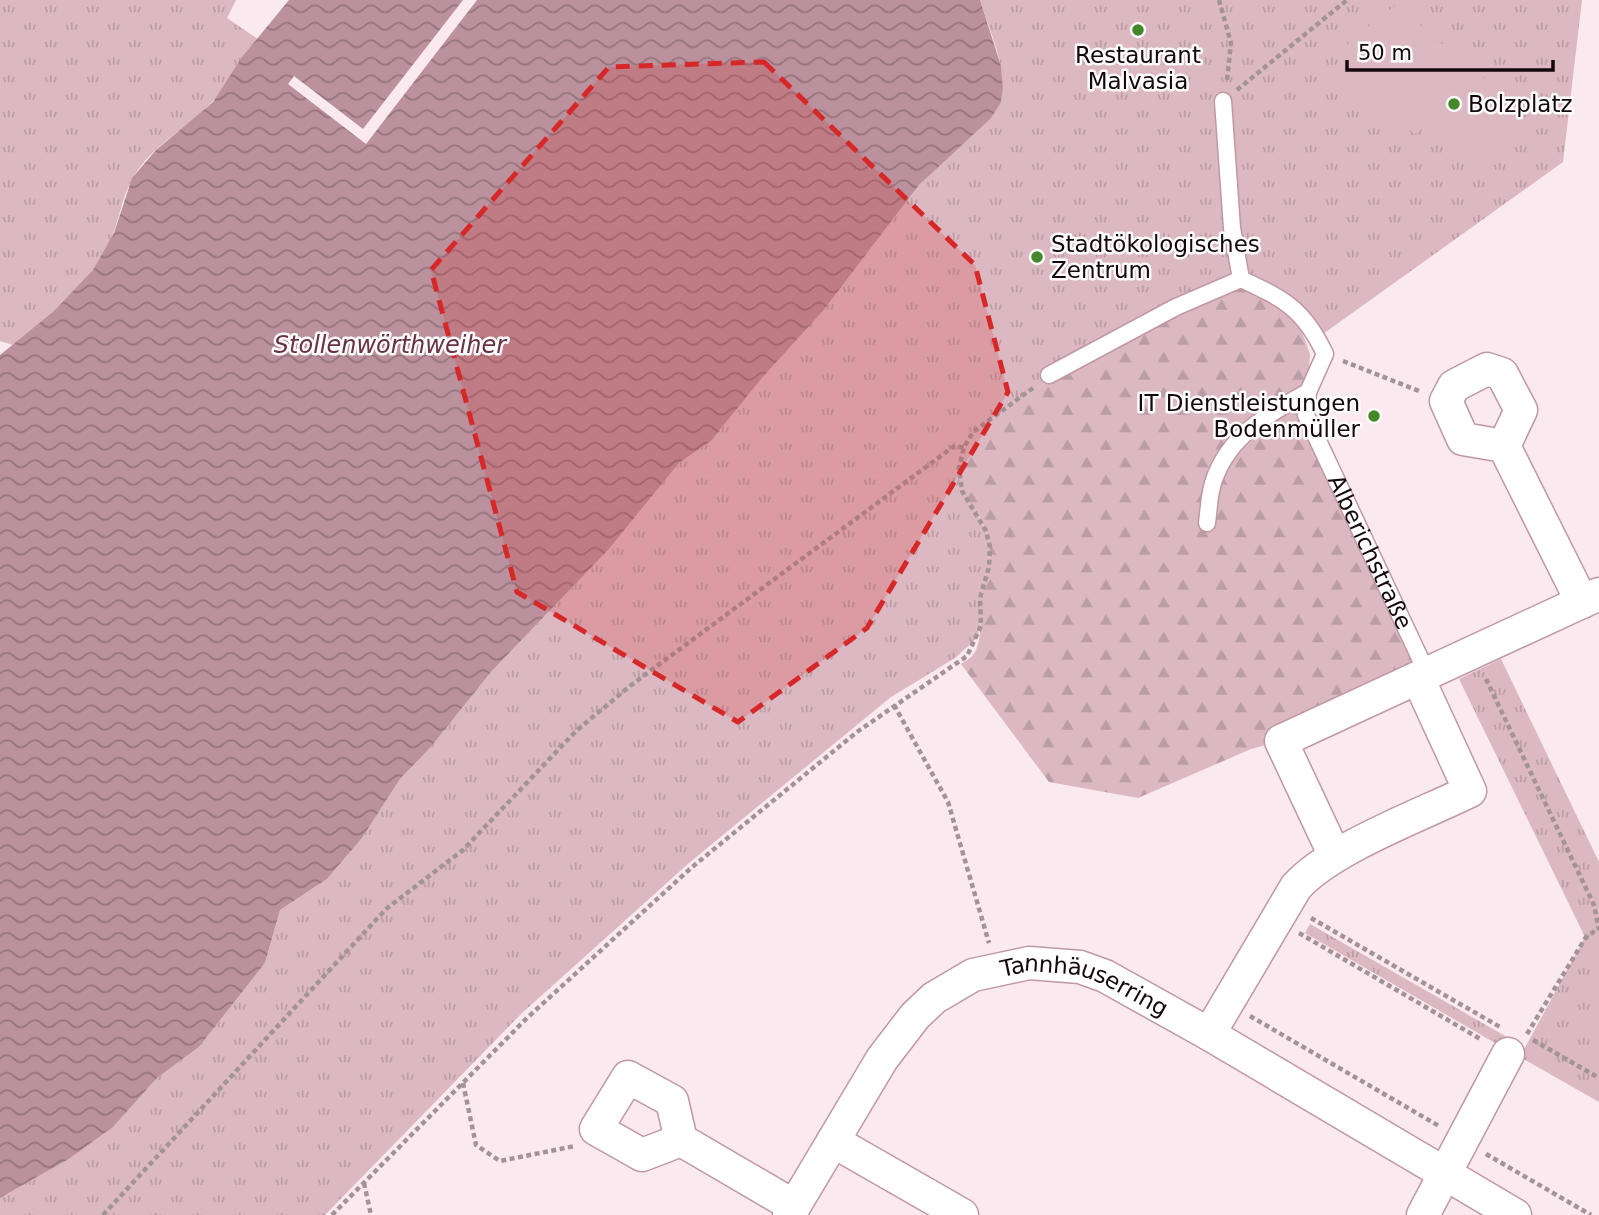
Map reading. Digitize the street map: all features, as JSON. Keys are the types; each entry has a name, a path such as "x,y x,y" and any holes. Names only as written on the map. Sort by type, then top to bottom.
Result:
{"street":[{"path":"1488,369 1502,374 1521,410 1504,446 1463,439 1446,401 1454,386 1488,369"},
{"path":"1335,856 1281,741 1590,598 1504,446"},
{"name":"Alberichstraße","path":"1209,1034 1281,912 1308,873 1335,856 1470,791 1423,676"},
{"name":"Tannhäuserring","path":"681,1140 792,1211 882,1059 915,1016 952,986 973,975 996,968 1030,963 1080,967 1105,976 1209,1034 1515,1215"},
{"path":"1423,1215 1517,1042"},
{"path":"628,1077 671,1101 681,1140 642,1155 596,1129 628,1077"},
{"path":"834,1140 961,1215"}],"lane":[{"path":"1223,102 1232,228 1241,279"},
{"path":"1049,375 1176,307 1241,279 1284,300 1303,316 1325,354"},
{"name":"Alberichstraße","path":"1325,354 1308,392 1306,415 1423,676"},
{"path":"1207,523 1214,479 1232,447 1260,418 1308,392"}],"path":[{"path":"1219,0 1231,43 1223,102"},
{"path":"1223,102 1347,0"},
{"path":"1325,354 1446,401"},
{"path":"332,1215 527,1018 691,868 856,732 967,656 981,626 980,598 989,566 990,547 986,531 962,491 959,468 964,446 974,432 1049,375"},
{"path":"103,1215 386,909 463,850 576,731 630,686 953,447 964,446"},
{"path":"1474,652 1594,905 1599,930 1586,937 1517,1042"},
{"path":"894,705 948,802 996,968"},
{"path":"1281,912 1517,1042"},
{"path":"1281,912 1517,1042 1599,1078"},
{"path":"1228,1002 1591,1215"},
{"path":"463,1083 476,1145 500,1161 584,1144 596,1129"},
{"path":"364,1183 371,1215"}],"highlighted area":[{"path":"764,62 975,265 1008,392 867,628 738,722 517,592 431,270 609,67"}],"green space":[{"path":"0,0 236,0 227,18 258,39 218,96 141,165 126,193 108,246 90,275 53,313 13,345 0,341"},
{"path":"980,0 1582,0 1563,162 1323,334 1302,309 1083,357 973,432 977,513 990,547 978,637 955,658 891,697 689,863 521,1014 325,1215 0,1215 0,1198 69,1159 113,1127 157,1078 199,1047 265,963 280,910 327,879 362,838 400,779 430,748 491,672 609,549 679,463 711,441 762,378 823,311 919,185 1001,102 1003,89 1000,63"},
{"path":"1402,0 1426,33 1475,67 1518,119 1483,158 1419,128 1416,134 1331,84 1349,42"},
{"path":"1247,283 1297,318 1310,354 1306,416 1427,673 1281,741 1251,749 1138,798 1049,782 961,664 973,655 979,642 980,599 989,550 985,528 960,480 959,467 963,451 973,432 1083,357"},
{"path":"1501,659 1599,862 1599,1102 1520,1057 1585,937 1459,679"},
{"path":"1310,924 1507,1037 1502,1047 1305,933"}],"water":[{"name":"Stollenwörthweiher","path":"289,0 980,0 1001,66 1003,88 1001,102 991,118 919,185 823,311 762,378 711,441 679,463 609,549 491,672 430,748 400,779 362,838 327,879 280,910 265,963 199,1047 157,1078 113,1127 69,1159 0,1198 0,355 54,311 93,270 114,233 132,178 156,150 213,102 242,57"}],"pier":[{"path":"463,0 477,0 366,144 288,84 294,76 363,129"}],"place":[{"name":"Restaurant Malvasia","path":"1138,30"},
{"name":"Bolzplatz","path":"1454,104"},
{"name":"Stadtökologisches Zentrum","path":"1037,257"},
{"name":"IT Dienstleistungen Bodenmüller","path":"1374,416"}]}
